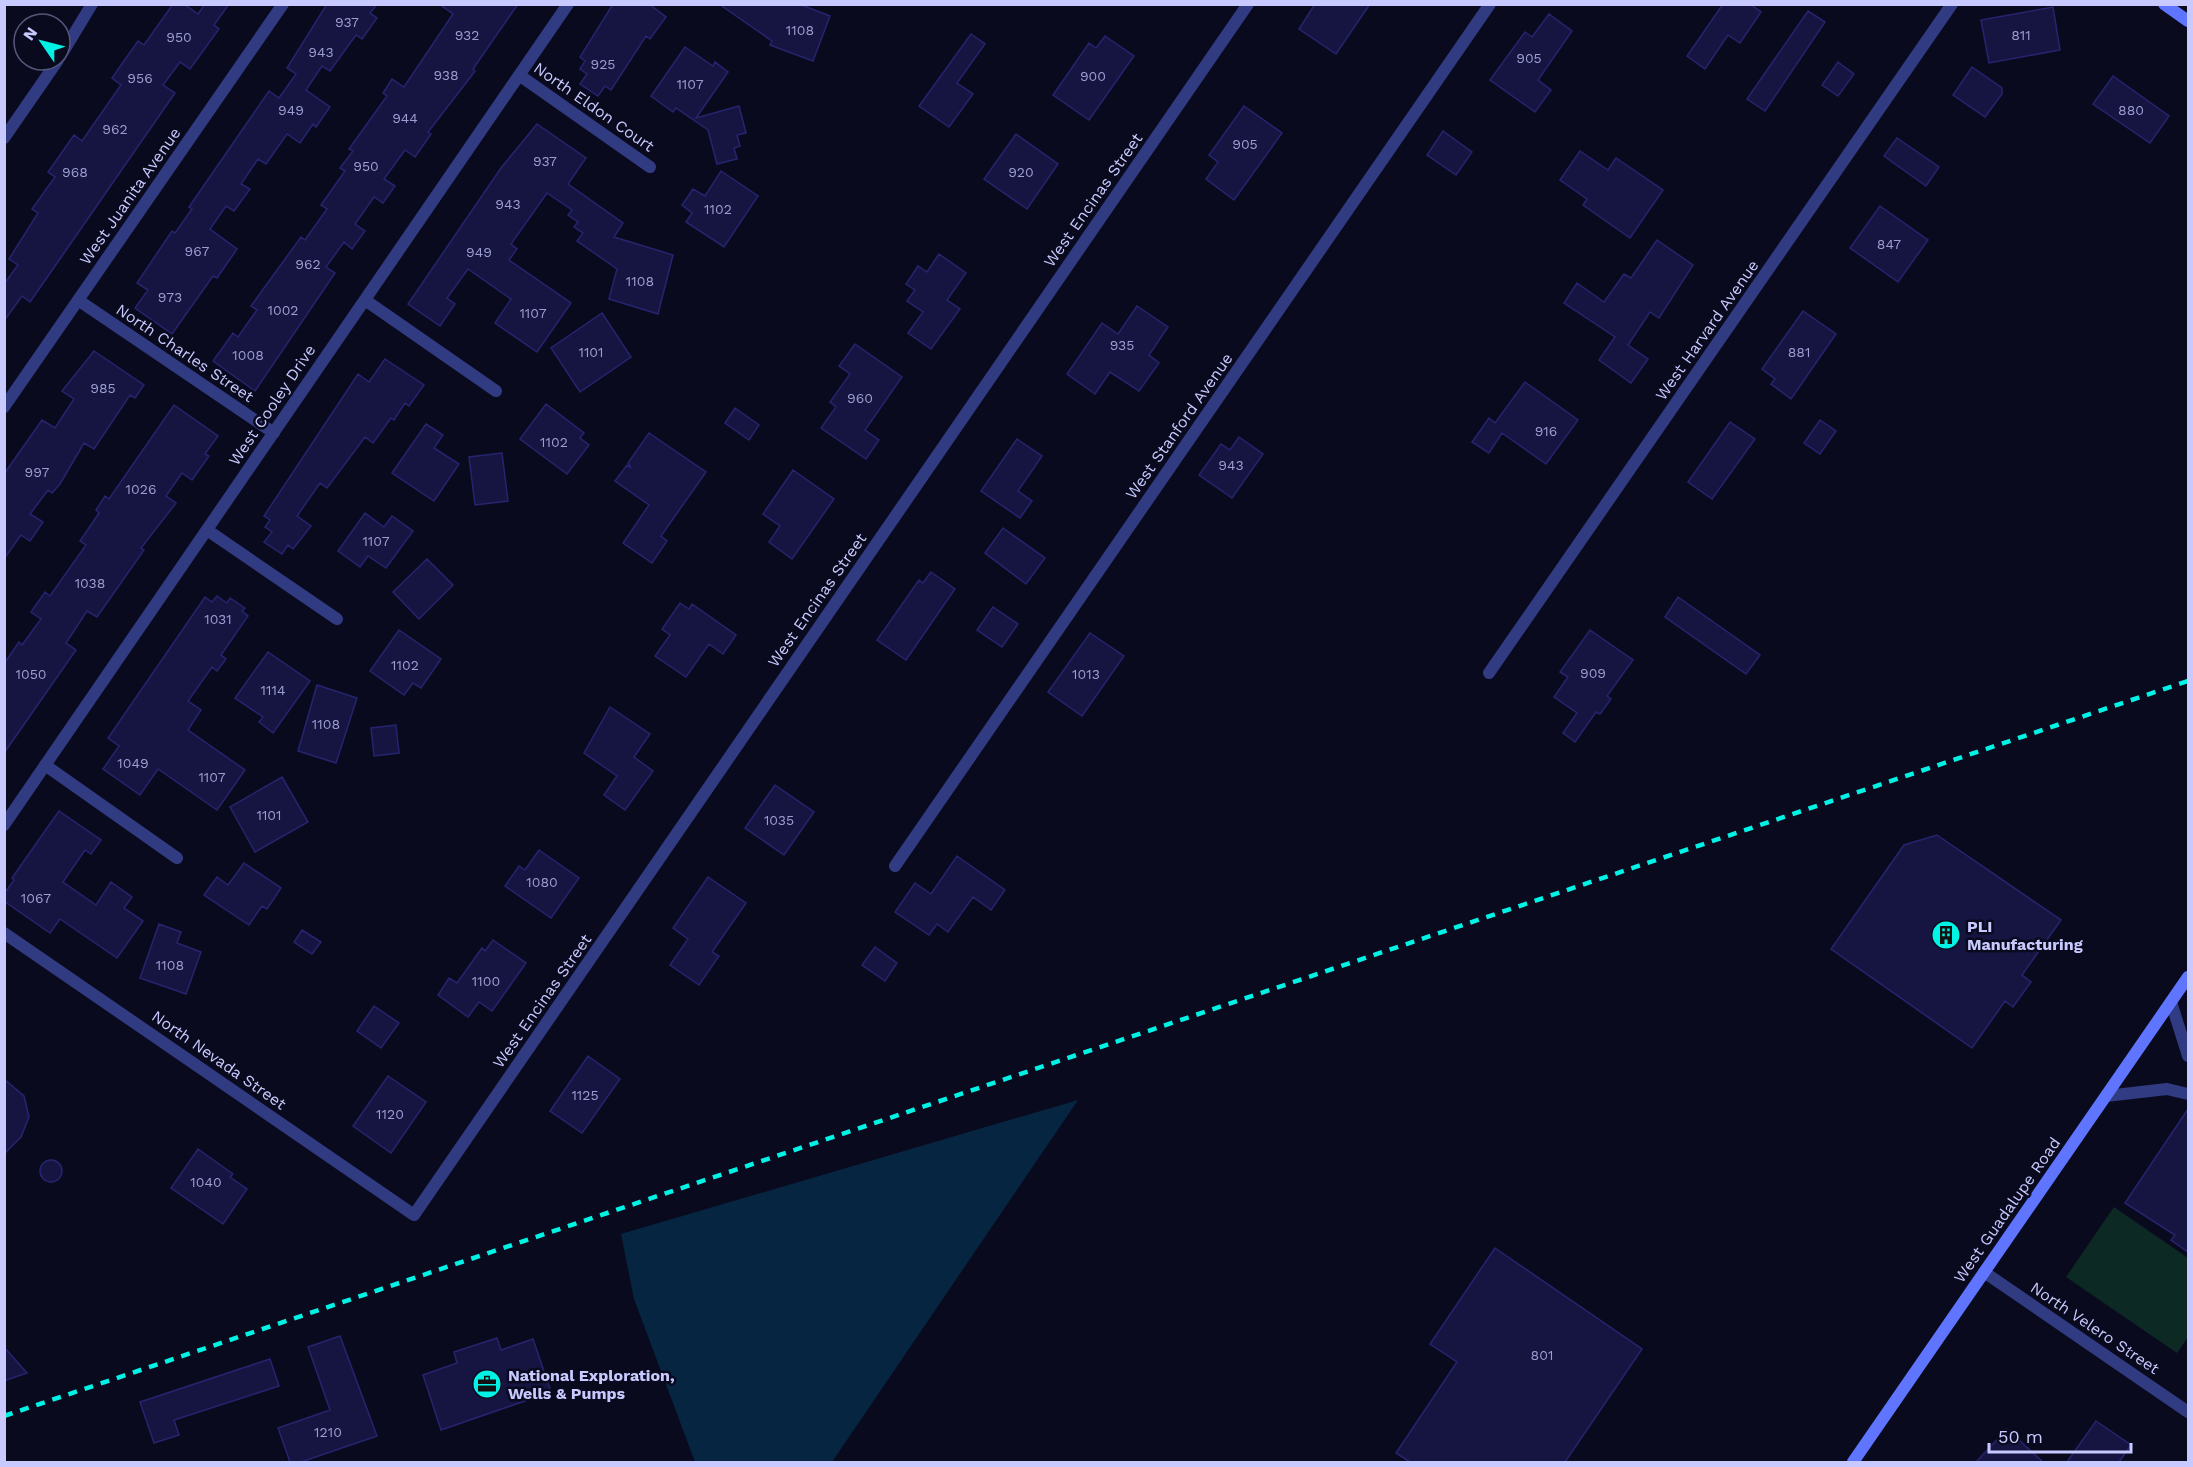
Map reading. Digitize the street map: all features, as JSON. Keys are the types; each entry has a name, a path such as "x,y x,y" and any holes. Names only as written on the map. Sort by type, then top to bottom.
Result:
{"main road":[{"path":"2164,4 2188,21"},
{"name":"West Guadalupe Road","path":"1853,1462 2188,977"}],"street":[{"path":"72,37 92,4"},
{"name":"West Juanita Avenue","path":"4,407 283,4"},
{"name":"West Cooley Drive","path":"4,825 568,4"},
{"name":"West Encinas Street","path":"414,1215 1248,4"},
{"name":"West Stanford Avenue","path":"895,866 1490,4"},
{"name":"West Harvard Avenue","path":"1489,674 1952,4"},
{"path":"4,138 50,72"},
{"name":"North Eldon Court","path":"519,75 650,167"},
{"name":"North Charles Street","path":"78,300 274,433"},
{"path":"365,300 496,391"},
{"path":"207,530 337,619"},
{"path":"45,765 177,858"},
{"name":"North Nevada Street","path":"4,933 414,1215"},
{"path":"2171,1002 2188,1056"},
{"path":"2106,1096 2167,1089 2188,1094"},
{"name":"North Velero Street","path":"1984,1272 2188,1412"}],"green space":[{"path":"2114,1207 2188,1258 2188,1337 2177,1353 2066,1277"}],"water":[{"path":"1078,1100 832,1462 695,1462 634,1299 621,1234"}],"building":[{"path":"173,4 184,4 198,14 205,4 229,4 214,25 219,29 190,69 180,62 163,85 175,93 30,302 22,296 4,321 4,284 18,265 9,259 38,213 32,209 55,177 48,172 74,135 82,141 121,85 112,78 138,41 144,45"},
{"path":"327,4 377,4 370,13 377,18 362,39 356,35 330,71 322,66 306,90 330,107 316,127 313,124 300,143 287,134 266,164 258,159 241,184 250,189 234,211 226,206 210,229 237,249 217,278 213,276 172,334 135,308 148,290 137,283 172,231 175,233 192,209 189,207 269,91 279,98 296,74 287,68"},
{"path":"439,4 518,4 473,69 475,71 428,132 431,134 415,157 405,150 384,179 395,186 383,203 374,197 355,224 365,231 352,249 344,242 326,267 335,273 255,391 213,361 233,333 238,337 257,310 251,306 301,237 305,240 327,209 321,205 345,171 340,168 353,151 349,149 387,96 383,93 392,79 404,87 453,14"},
{"path":"613,4 649,4 666,17 650,39 646,36 611,90 605,86 598,96 580,84 587,74 580,69 585,61 580,57"},
{"path":"719,4 799,4 830,16 813,61 770,45 772,41"},
{"path":"1315,4 1370,4 1336,54 1299,29"},
{"path":"1723,4 1750,4 1761,12 1740,43 1728,35 1705,69 1687,56"},
{"path":"2053,7 2060,50 1989,63 1981,20"},
{"path":"1808,11 1825,22 1765,111 1747,99"},
{"path":"1549,14 1572,31 1538,80 1551,90 1535,112 1490,80 1525,32 1532,37"},
{"path":"971,34 985,44 957,83 973,94 949,127 919,106"},
{"path":"1105,36 1134,56 1089,120 1053,95 1089,43 1096,48"},
{"path":"685,47 713,66 715,62 728,72 696,118 739,106 746,133 737,135 740,146 734,148 737,159 717,164 708,130 676,108 673,112 651,96"},
{"path":"1838,62 1854,74 1838,96 1822,85"},
{"path":"1972,67 2002,88 2002,94 1985,117 1953,95"},
{"path":"2113,76 2169,116 2150,143 2093,104"},
{"path":"1244,106 1282,133 1234,200 1206,179 1218,162 1209,155"},
{"path":"537,124 586,158 568,184 623,223 614,237 673,255 658,314 609,299 617,269 577,241 583,233 574,227 578,222 568,215 572,210 547,193 511,244 517,249 509,260 571,303 537,352 495,323 511,299 468,269 447,298 455,304 440,326 408,304 501,168"},
{"path":"1443,131 1472,152 1456,175 1427,155"},
{"path":"1016,134 1058,164 1027,209 984,179"},
{"path":"1897,138 1939,167 1926,186 1884,156"},
{"path":"1580,151 1608,170 1616,158 1663,190 1630,238 1583,205 1587,199 1560,180"},
{"path":"721,171 758,196 724,247 686,222 692,213 682,205 693,189 705,196"},
{"path":"1880,206 1928,240 1898,282 1850,248"},
{"path":"1657,240 1693,265 1659,318 1650,312 1628,345 1648,359 1631,383 1599,360 1615,337 1564,303 1577,283 1604,302 1624,274 1631,278"},
{"path":"939,254 966,273 947,300 960,309 931,349 908,333 923,312 907,301 915,290 906,284 918,266 927,272"},
{"path":"1137,306 1168,327 1149,355 1159,363 1139,391 1110,372 1095,394 1067,374 1102,323 1118,334"},
{"path":"1803,311 1836,334 1791,399 1771,384 1775,379 1762,369"},
{"path":"602,313 631,357 580,392 551,348"},
{"path":"855,344 902,377 865,430 879,440 866,459 821,428 836,407 830,402 850,374 839,366"},
{"path":"94,351 144,385 135,398 130,395 94,449 84,443 60,484 52,493 48,490 30,514 43,522 30,541 21,535 4,559 4,474 42,420 55,428 74,399 62,391"},
{"path":"385,359 424,385 409,406 405,403 394,420 391,418 373,443 365,437 327,488 320,483 297,516 311,526 293,549 288,545 282,554 264,542 272,532 265,527 270,520 264,516 358,374 369,382"},
{"path":"1525,382 1578,420 1546,464 1502,433 1489,453 1472,442 1489,418 1495,423"},
{"path":"546,404 584,433 580,438 589,445 567,474 520,439"},
{"path":"174,405 218,436 205,454 209,456 192,480 182,473 166,496 176,503 141,548 144,550 97,617 87,611 66,643 76,650 4,753 4,664 19,642 22,645 41,619 31,612 45,592 50,596 86,545 80,541 99,513 96,510 105,496 109,499"},
{"path":"735,408 759,425 749,440 725,423"},
{"path":"1820,420 1836,431 1820,454 1804,443"},
{"path":"1730,422 1755,439 1712,499 1688,482"},
{"path":"426,424 443,435 434,448 459,464 434,501 392,473"},
{"path":"649,433 706,472 661,536 667,541 652,563 623,543 649,505 615,481 627,465 631,468 628,463"},
{"path":"1239,437 1263,454 1232,498 1199,475 1221,444 1230,450"},
{"path":"1017,439 1042,456 1018,491 1032,501 1020,518 981,491"},
{"path":"502,453 508,501 475,505 469,457"},
{"path":"793,470 834,499 792,559 769,542 780,526 763,514"},
{"path":"365,513 384,527 392,516 413,531 386,568 368,556 360,567 338,551"},
{"path":"1003,528 1045,558 1026,584 985,553"},
{"path":"427,559 453,585 419,619 393,592"},
{"path":"931,572 955,589 906,660 877,640 919,580 923,583"},
{"path":"217,596 227,603 230,598 245,608 242,611 248,616 221,655 226,659 217,671 212,667 188,701 201,710 188,730 245,770 217,810 158,769 140,795 103,769 119,746 108,738 205,597 212,602"},
{"path":"1678,597 1760,655 1746,674 1665,617"},
{"path":"680,603 689,609 692,604 736,635 723,654 709,644 686,677 655,656 670,635 662,629"},
{"path":"993,607 1018,624 1002,647 977,630"},
{"path":"399,630 441,659 421,688 413,683 404,695 370,671"},
{"path":"1590,630 1633,660 1607,696 1611,699 1600,714 1596,712 1575,742 1563,733 1577,713 1554,697 1568,677 1560,672"},
{"path":"1090,633 1124,656 1082,716 1048,692"},
{"path":"268,652 310,681 273,733 259,722 263,717 235,698"},
{"path":"317,685 357,698 336,763 298,751"},
{"path":"610,707 650,734 634,757 653,771 625,810 604,795 617,776 584,753"},
{"path":"396,725 399,753 374,756 371,728"},
{"path":"282,777 308,822 255,852 230,807"},
{"path":"775,785 814,812 784,855 745,828"},
{"path":"59,811 101,840 91,854 85,850 63,882 96,905 111,882 132,897 124,908 143,921 117,958 60,919 50,933 4,901 4,894 14,880 12,878"},
{"name":"PLI Manufacturing","path":"1937,835 2061,920 2022,975 2031,982 2013,1007 2005,1001 1972,1048 1831,949 1904,845"},
{"path":"539,850 579,878 551,918 505,886 519,866 525,870"},
{"path":"957,856 1005,890 991,910 973,897 948,932 937,924 929,935 895,912 915,883 931,894"},
{"path":"244,863 281,888 267,909 262,906 249,925 204,895 217,877 228,885"},
{"path":"708,877 746,903 712,952 719,956 699,985 670,965 688,939 673,928"},
{"path":"159,924 181,932 177,943 201,952 186,994 140,978"},
{"path":"302,930 321,942 312,954 294,942"},
{"path":"493,940 526,963 492,1011 479,1002 468,1017 438,995 449,978 457,983 482,948 485,951"},
{"path":"875,947 897,963 885,981 862,965"},
{"path":"374,1006 399,1023 381,1048 357,1031"},
{"path":"588,1056 620,1079 582,1133 550,1111"},
{"path":"388,1076 426,1102 391,1153 353,1126"},
{"path":"4,1079 24,1096 29,1117 21,1137 4,1154"},
{"path":"2188,1109 2188,1252 2171,1240 2175,1235 2125,1203"},
{"path":"198,1149 233,1174 230,1177 247,1189 223,1224 171,1188"},
{"path":"47,1160 55,1160 62,1167 62,1175 55,1182 47,1182 40,1175 40,1167"},
{"path":"1495,1248 1642,1349 1565,1462 1410,1462 1396,1453 1457,1362 1430,1344"},
{"path":"340,1336 377,1436 301,1462 290,1462 278,1428 330,1410 308,1347"},
{"name":"National Exploration, Wells & Pumps","path":"497,1338 501,1350 533,1339 551,1392 441,1430 423,1375 457,1363 454,1352"},
{"path":"4,1347 27,1373 4,1381"},
{"path":"270,1359 279,1386 174,1420 179,1435 154,1443 140,1402"},
{"path":"2096,1421 2131,1445 2119,1462 2067,1462"},
{"path":"2007,1429 2043,1462 1976,1462"}],"railway":[{"path":"4,1416 2188,681"}],"place":[{"name":"PLI Manufacturing","path":"1946,935"},
{"name":"National Exploration, Wells & Pumps","path":"487,1384"}]}
